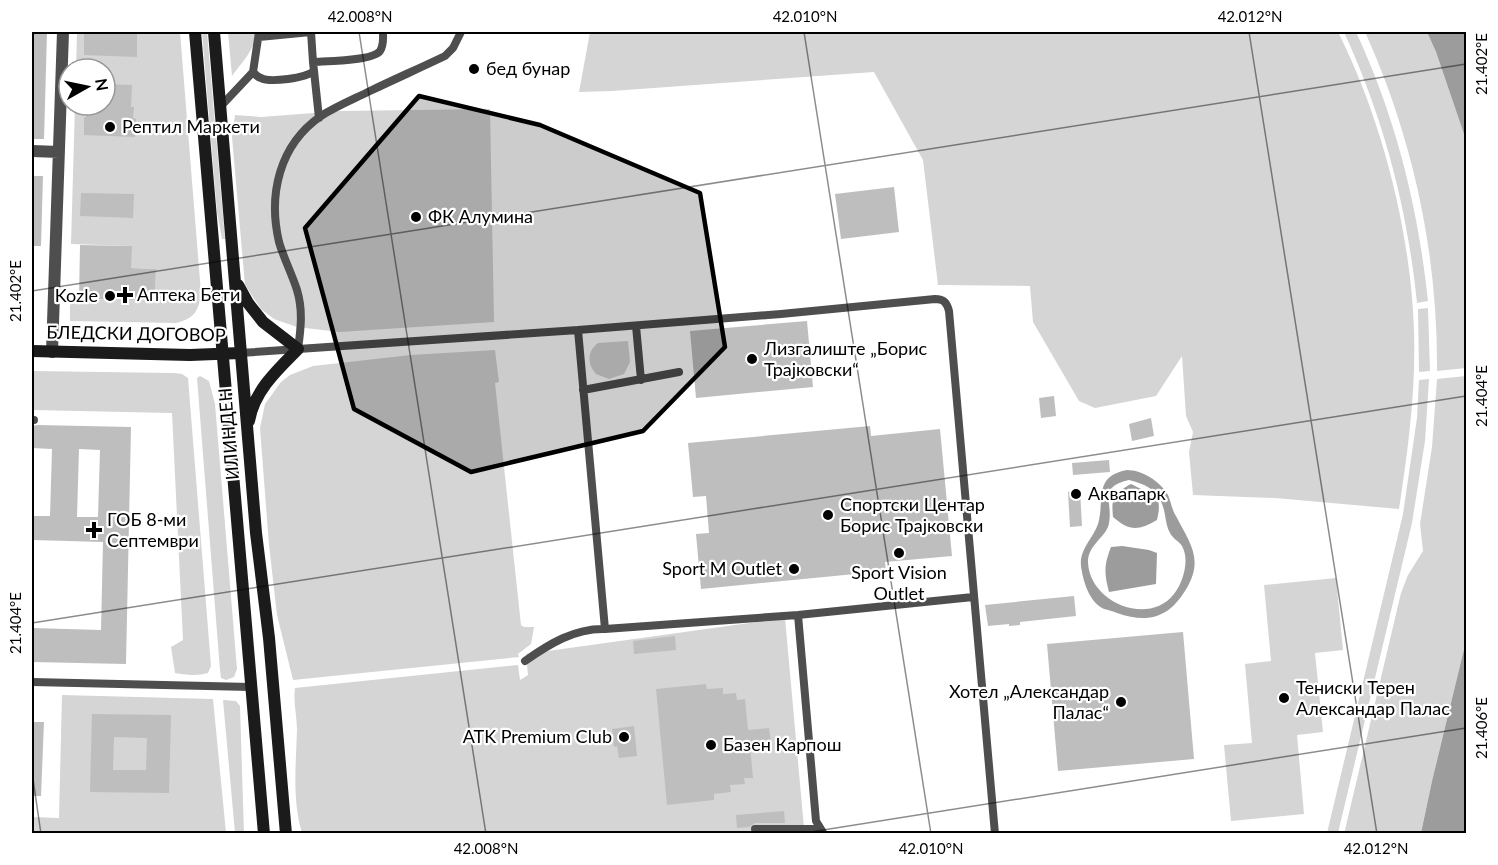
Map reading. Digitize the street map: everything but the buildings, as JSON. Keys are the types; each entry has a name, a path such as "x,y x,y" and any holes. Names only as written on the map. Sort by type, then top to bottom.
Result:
{"street":[{"path":"52,352 63,32"},
{"name":"ИЛИНДЕН","path":"195,32 264,834"},
{"name":"ИЛИНДЕН","path":"214,32 247,433 277,713 286,834"},
{"path":"32,151 59,152"},
{"path":"234,275 240,291 255,313 298,349 274,374 255,401 247,433"},
{"name":"БЛЕДСКИ ДОГОВОР","path":"32,351 240,353"},
{"path":"285,808 292,834"},
{"path":"257,834 262,810"}],"lane":[{"path":"221,106 254,72 259,34 311,32 319,118"},
{"path":"313,62 371,57 382,48 382,32"},
{"path":"298,349 301,330 300,305 279,239 275,197 279,172 289,150 297,138 319,118 445,56 453,48 461,32"},
{"path":"254,72 259,78 267,80 304,77 314,71"},
{"path":"240,353 636,326 936,298 945,302 949,311 995,834"},
{"path":"636,326 641,380"},
{"path":"578,330 605,629"},
{"path":"583,390 678,372"},
{"path":"525,661 543,648 578,631 590,628 605,629 798,615 973,597"},
{"path":"755,829 821,832 816,821 798,615"},
{"path":"32,682 251,687"}],"highlighted area":[{"path":"419,96 540,125 700,193 725,347 643,431 471,472 354,409 305,228"}],"shaded area":[{"path":"77,32 180,32 201,293 197,310 191,317 182,321 176,323 70,321 70,299 155,300 156,269 131,268 131,246 71,244 75,117 117,117 117,57 76,57"},
{"path":"202,32 207,32 225,239 222,239 217,212"},
{"path":"228,32 255,32 251,50 232,76"},
{"path":"590,32 1338,32 1354,66 1381,139 1400,216 1412,294 1413,398 1399,509 1275,498 1193,495 1189,452 1193,432 1186,416 1182,356 1156,396 1095,408 1079,401 1033,322 1030,286 938,285 923,160 874,72 579,92"},
{"path":"1344,32 1356,32 1394,130 1418,231 1428,301 1417,303 1407,232 1392,164 1371,98"},
{"path":"1365,32 1427,32 1466,140 1466,368 1437,371 1433,284 1419,197 1397,113"},
{"path":"1427,32 1466,32 1466,140 1436,52"},
{"name":"ФК Алумина","path":"490,109 494,322 339,332 297,327 274,319 261,309 245,285 232,137 235,115 261,117 340,111"},
{"path":"1428,308 1430,371 1419,372 1418,309"},
{"path":"628,341 630,362 624,374 609,379 596,374 589,358 594,346 598,343"},
{"path":"495,350 499,382 495,383 521,625 534,627 531,644 518,654 519,657 293,680 277,615 269,545 260,428 265,404 281,382 290,375 313,366 411,355"},
{"path":"32,371 174,373 188,378 211,666 208,673 192,675 175,673 171,647 183,640 172,413 32,410"},
{"path":"200,376 209,381 215,404 237,669 234,677 226,680 221,678 220,670 197,378"},
{"path":"1466,376 1466,641 1421,833 1344,834 1401,593 1408,575 1423,551 1420,524 1432,447 1437,379"},
{"path":"1429,379 1425,441 1412,523 1338,833 1327,833 1403,514 1417,418 1419,380"},
{"path":"1133,470 1150,477 1160,485 1168,495 1194,557 1193,574 1182,595 1168,610 1150,618 1129,617 1104,609 1094,601 1083,578 1081,560 1099,520 1103,488 1105,482 1117,473","holes":["1129,480 1137,482 1158,495 1169,531 1182,546 1185,558 1183,578 1174,594 1163,604 1150,609 1136,609 1109,598 1098,589 1091,576 1088,562 1091,550 1108,528 1110,491 1119,483"]},
{"path":"1131,484 1157,497 1159,503 1157,520 1139,528 1124,525 1113,517 1113,501 1117,493"},
{"path":"1122,546 1157,553 1156,584 1109,592 1106,574 1107,559 1111,547"},
{"name":"Тениски Терен Александар Палас","path":"1336,578 1343,650 1315,653 1323,732 1297,735 1304,814 1231,821 1224,745 1252,743 1245,664 1271,661 1264,585"},
{"path":"785,618 804,828 810,833 302,833 296,795 295,688 518,665 520,680 528,675 526,654"},
{"path":"1466,641 1466,833 1421,833 1432,781"},
{"path":"62,695 213,699 226,833 32,834 32,817 59,818"},
{"path":"223,700 236,701 240,706 244,833 235,833"}],"place":[{"name":"бед бунар","path":"474,69"},
{"name":"Рептил Маркети","path":"110,127"},
{"name":"ФК Алумина","path":"416,217"},
{"name":"Аптека Бети","path":"125,295"},
{"name":"Kozle","path":"110,296"},
{"name":"Лизгалиште „Борис Трајковски“","path":"752,359"},
{"name":"Аквапарк","path":"1076,494"},
{"name":"Спортски Центар Борис Трајковски","path":"828,515"},
{"name":"ГОБ 8-ми Септември","path":"94,530"},
{"name":"Sport Vision Outlet","path":"899,553"},
{"name":"Sport M Outlet","path":"794,569"},
{"name":"Тениски Терен Александар Палас","path":"1284,698"},
{"name":"Хотел „Александар Палас“","path":"1121,702"},
{"name":"ATK Premium Club","path":"624,737"},
{"name":"Базен Карпош","path":"711,745"}]}
